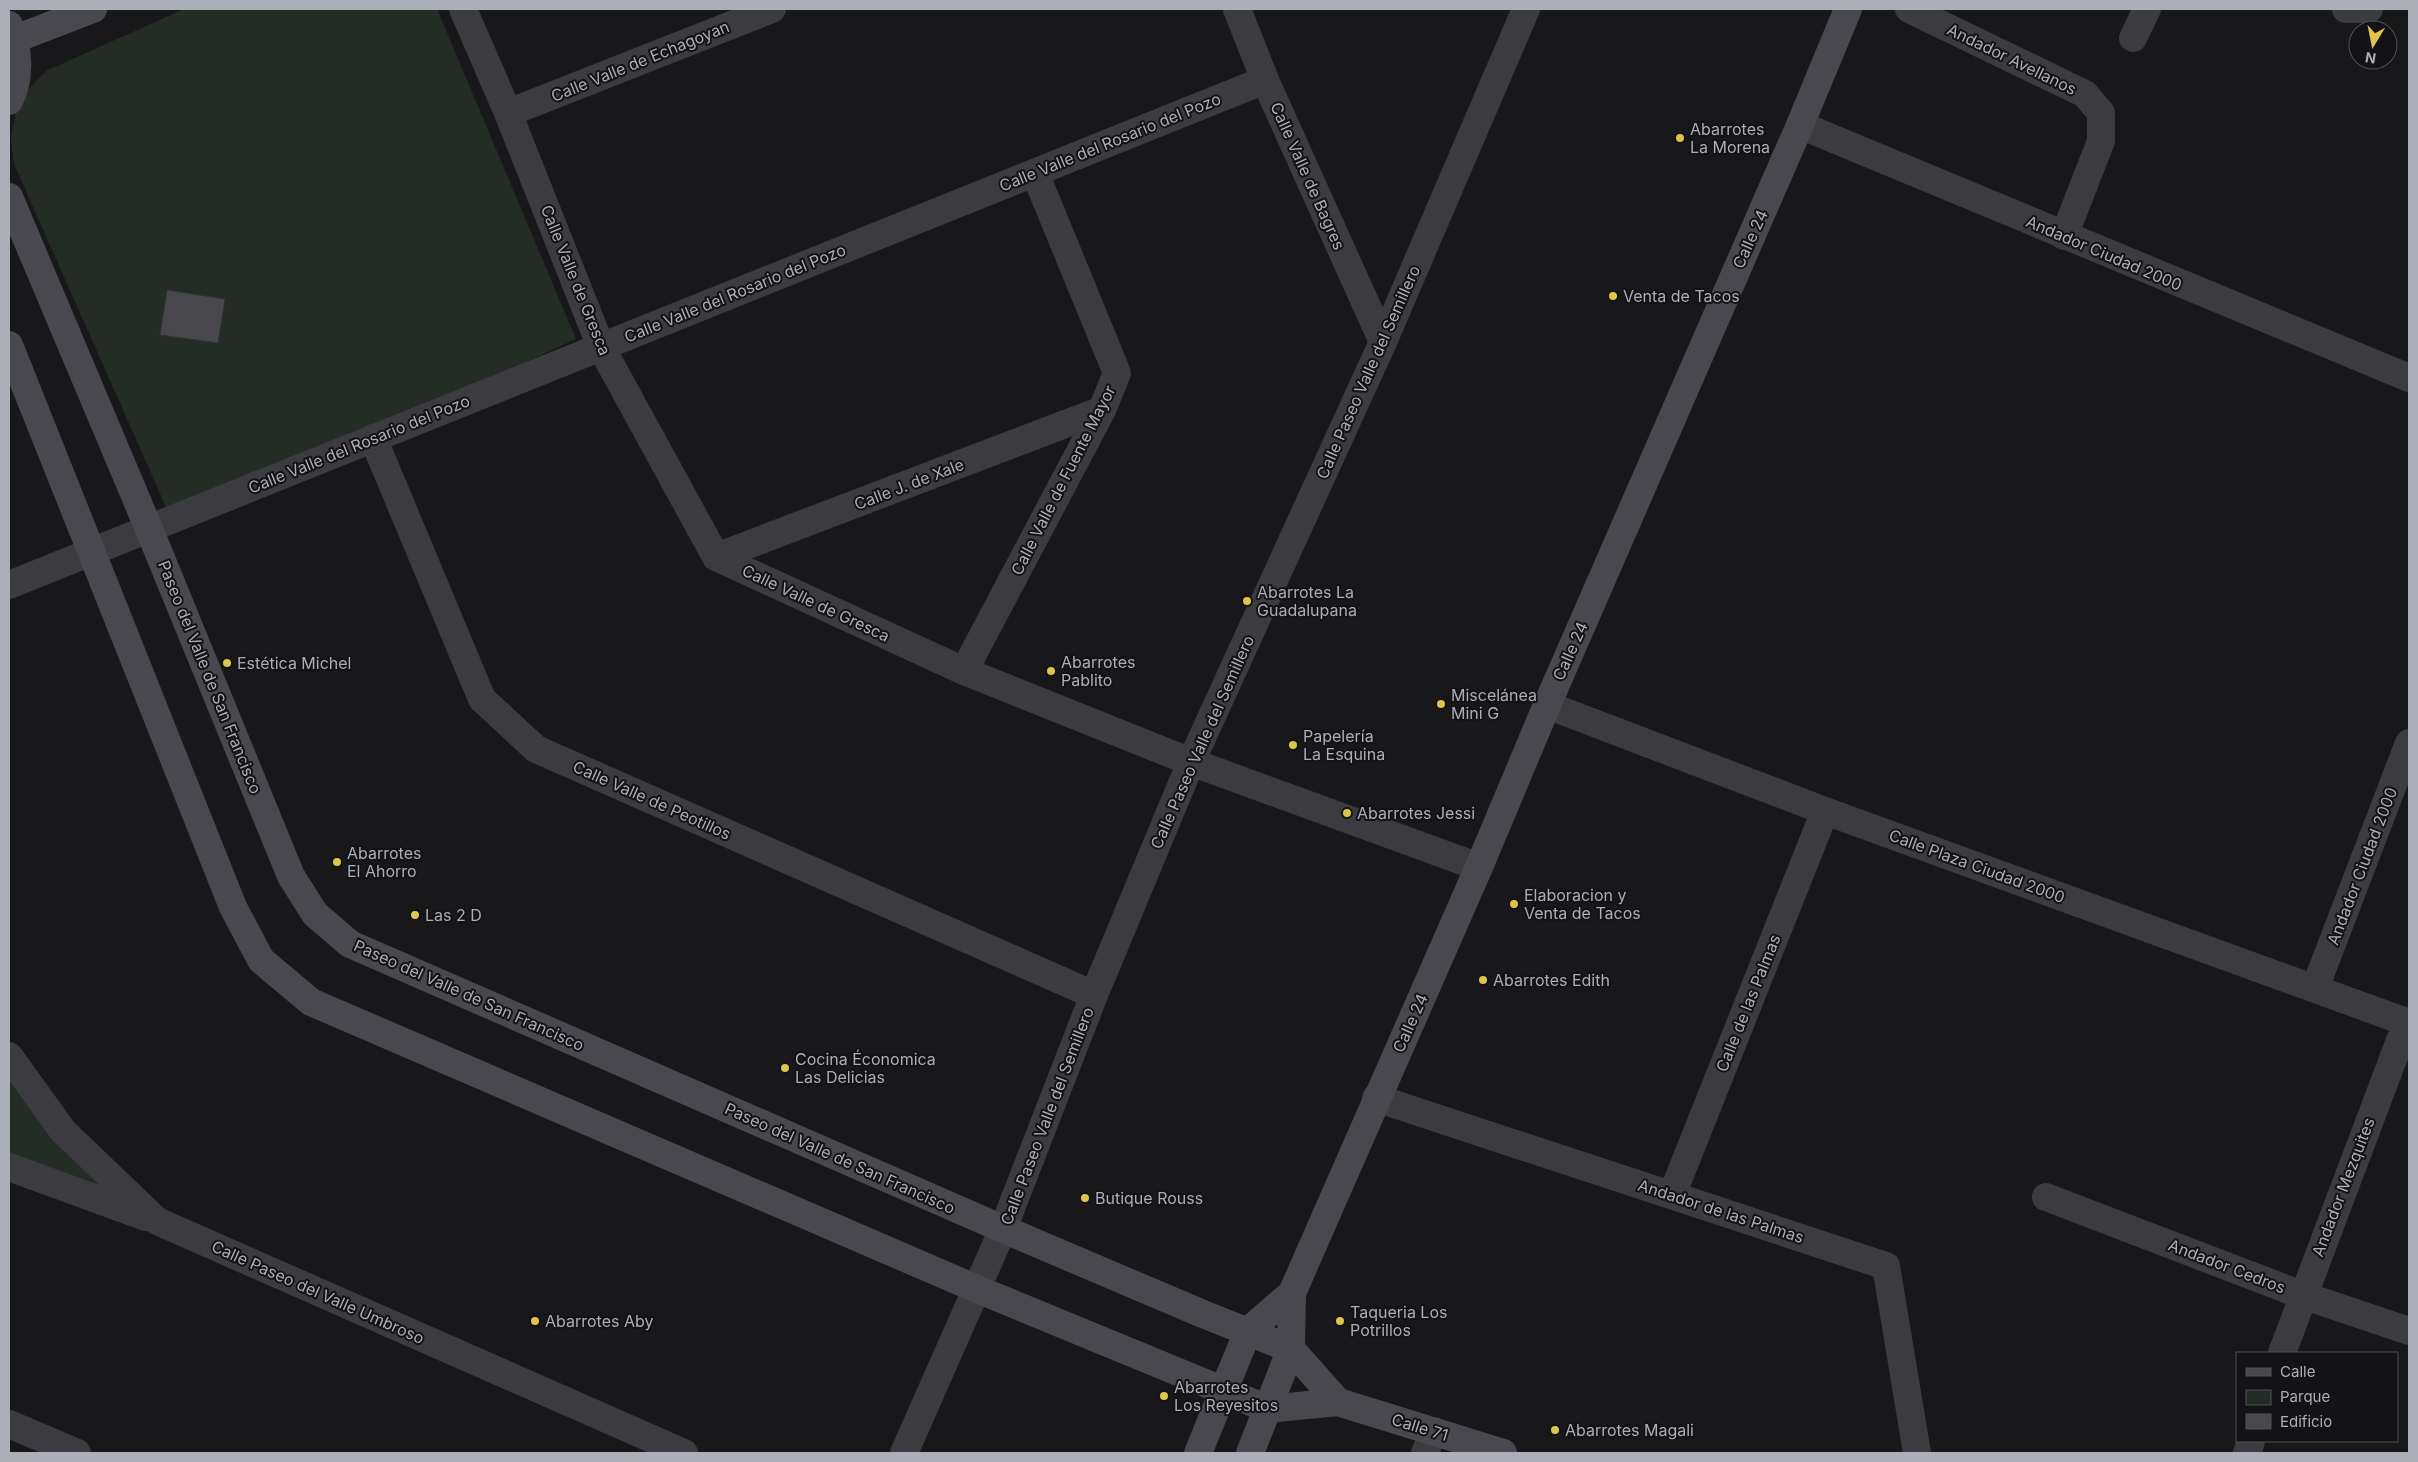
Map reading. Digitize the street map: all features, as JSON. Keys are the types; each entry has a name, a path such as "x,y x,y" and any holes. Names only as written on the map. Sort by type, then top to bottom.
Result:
{"street":[{"path":"9,101 13,94 18,68 12,32 93,9"},
{"name":"Calle Valle de Gresca","path":"463,9 508,113 601,347 716,557 964,671 1191,762 1479,867"},
{"name":"Calle Valle de Echagoyan","path":"508,113 772,9"},
{"name":"Calle Valle de Bagres","path":"1237,9 1265,80 1383,342"},
{"name":"Calle 24","path":"1250,1453 1292,1348 1292,1293 1479,867 1547,705 1800,125 1848,9"},
{"name":"Andador Avellanos","path":"1908,9 2085,94 2100,113 2101,141 2064,236"},
{"path":"2133,38 2147,9"},
{"path":"2346,9 2369,9"},
{"name":"Calle Paseo Valle del Semillero","path":"904,1453 1003,1229 1094,995 1191,762 1383,342 1522,12"},
{"name":"Calle Valle del Rosario del Pozo","path":"9,585 1265,80"},
{"name":"Andador Ciudad 2000","path":"1800,125 2409,378"},
{"name":"Calle Valle de Fuente Mayor","path":"964,671 1102,410 1117,373 1035,173"},
{"name":"Paseo del Valle de San Francisco","path":"9,197 149,528 291,876 315,914 350,944 1003,1229 1194,1310 1292,1348"},
{"path":"9,345 232,907 260,960 311,1002 977,1289 1268,1408"},
{"name":"Calle J. de Xale","path":"716,557 1102,410"},
{"name":"Calle Valle de Peotillos","path":"373,438 482,699 536,749 1094,995"},
{"name":"Calle Plaza Ciudad 2000","path":"1547,705 1825,811 2408,1023"},
{"name":"Andador Ciudad 2000","path":"2315,988 2409,743"},
{"name":"Calle de las Palmas","path":"1672,1195 1825,811"},
{"name":"Andador Mezquites","path":"2282,1352 2302,1295 2408,1023"},
{"name":"Calle Paseo del Valle Umbroso","path":"9,1056 63,1131 157,1221 642,1445 684,1453"},
{"name":"Andador de las Palmas","path":"1376,1098 1886,1266 1917,1453"},
{"path":"9,1167 157,1221"},
{"name":"Andador Cedros","path":"2046,1197 2302,1295 2409,1331"},
{"name":"Calle 24","path":"1198,1453 1248,1331 1292,1293"},
{"path":"1292,1348 1338,1402"},
{"name":"Calle 71","path":"1268,1408 1338,1402 1429,1442 1503,1453"},
{"path":"9,1424 63,1450"}],"green space":[{"path":"184,9 437,9 576,339 174,525 14,164 11,138 16,112 28,90 46,71"},
{"path":"9,1056 157,1221 9,1167"}],"building":[{"path":"167,290 225,299 218,343 160,335"}],"place":[{"name":"Abarrotes La Morena","path":"1680,138"},
{"name":"Venta de Tacos","path":"1613,296"},
{"name":"Abarrotes La Guadalupana","path":"1247,601"},
{"name":"Estética Michel","path":"227,663"},
{"name":"Abarrotes Pablito","path":"1051,671"},
{"name":"Miscelánea Mini G","path":"1441,704"},
{"name":"Papelería La Esquina","path":"1293,745"},
{"name":"Abarrotes Jessi","path":"1347,813"},
{"name":"Abarrotes El Ahorro","path":"337,862"},
{"name":"Elaboracion y Venta de Tacos","path":"1514,904"},
{"name":"Las 2 D","path":"415,915"},
{"name":"Abarrotes Edith","path":"1483,980"},
{"name":"Cocina Économica Las Delicias","path":"785,1068"},
{"name":"Butique Rouss","path":"1085,1198"},
{"name":"Abarrotes Aby","path":"535,1321"},
{"name":"Taqueria Los Potrillos","path":"1340,1321"},
{"name":"Abarrotes Los Reyesitos","path":"1164,1396"},
{"name":"Abarrotes Magali","path":"1555,1430"}]}
